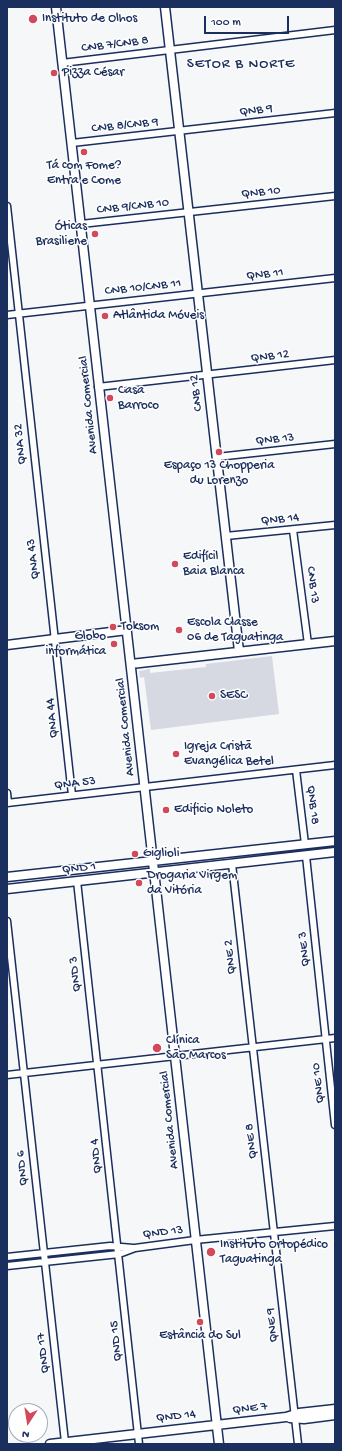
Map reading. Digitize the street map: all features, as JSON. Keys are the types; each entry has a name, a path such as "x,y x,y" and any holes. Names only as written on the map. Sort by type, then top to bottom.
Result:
{"main road":[{"name":"Avenida Comercial","path":"56,7 219,1444"},
{"name":"CNB 12","path":"165,7 239,652"},
{"path":"7,645 127,630"},
{"path":"131,664 335,641"},
{"path":"7,878 335,841"},
{"name":"QND 1","path":"7,889 335,852"},
{"path":"224,853 222,860 228,864"},
{"path":"108,866 111,871 109,878"},
{"path":"295,1416 335,1408"},
{"path":"295,1416 335,1415"},
{"name":"QNE 7","path":"216,1425 295,1416"},
{"name":"QND 14","path":"50,1444 65,1442 94,1442 138,1433 216,1425"}],"street":[{"name":"CNB 7/CNB 8","path":"62,63 335,30"},
{"name":"QNB 9","path":"180,131 335,113"},
{"name":"CNB 8/CNB 9","path":"72,143 180,131"},
{"name":"QNB 10","path":"189,212 335,196"},
{"name":"QNA 32","path":"7,206 36,477"},
{"name":"CNB 9/CNB 10","path":"81,224 189,212"},
{"name":"QNB 11","path":"198,293 335,278"},
{"name":"CNB 10/CNB 11","path":"7,314 198,293"},
{"name":"QNB 12","path":"98,387 335,360"},
{"name":"QNB 13","path":"217,457 335,444"},
{"name":"QNA 43","path":"36,477 55,639"},
{"name":"QNB 14","path":"226,536 335,525"},
{"name":"CNB 13","path":"293,530 308,644"},
{"name":"QNA 44","path":"55,639 72,795"},
{"name":"QNA 53","path":"8,803 335,765"},
{"name":"QNB 18","path":"296,770 305,844"},
{"path":"7,793 8,803"},
{"name":"QNE 3","path":"306,856 325,1040"},
{"name":"QNE 2","path":"228,864 252,1047"},
{"name":"QND 3","path":"77,881 98,1064"},
{"name":"QND 6","path":"7,921 45,1262"},
{"path":"7,1074 335,1038"},
{"name":"QNE 10","path":"325,1040 335,1125"},
{"name":"QNE 8","path":"252,1047 274,1233"},
{"name":"QND 4","path":"98,1064 118,1246"},
{"name":"QND 13","path":"7,1266 119,1254 135,1248 195,1240 335,1226"},
{"name":"QNE 9","path":"274,1233 298,1444"},
{"name":"QND 13","path":"7,1257 118,1246 135,1248"},
{"name":"QND 15","path":"118,1246 139,1444"},
{"name":"QND 17","path":"45,1262 65,1442"}],"shaded area":[{"name":"SESC","path":"272,656 279,714 151,730 144,677 140,678 139,671 150,669 150,673 206,667 206,664"}],"place":[{"name":"Instituto de Olhos","path":"33,19"},
{"name":"Pizza César","path":"54,73"},
{"name":"Tá com Fome? Entra e Come","path":"84,152"},
{"name":"Óticas Brasiliene","path":"95,234"},
{"name":"Atlântida Móveis","path":"105,316"},
{"name":"Casa Barroco","path":"110,398"},
{"name":"Espaço 13 Chopperia du Lorenzo","path":"219,452"},
{"name":"Edifícil Baia Blanca","path":"175,564"},
{"name":"Toksom","path":"113,627"},
{"name":"Escola Classe 06 de Taguatinga","path":"179,630"},
{"name":"Globo informática","path":"114,644"},
{"name":"SESC","path":"212,696"},
{"name":"Igreja Cristã Evangélica Betel","path":"176,754"},
{"name":"Edificio Noleto","path":"166,810"},
{"name":"Giglioli","path":"135,854"},
{"name":"Drogaria Virgem da Vitória","path":"139,883"},
{"name":"Clínica São Marcos","path":"157,1048"},
{"name":"Instituto Ortopédico Taguatinga","path":"211,1252"},
{"name":"Estância do Sul","path":"200,1322"}],"district":[{"name":"SETOR B NORTE","path":"241,65"}]}
